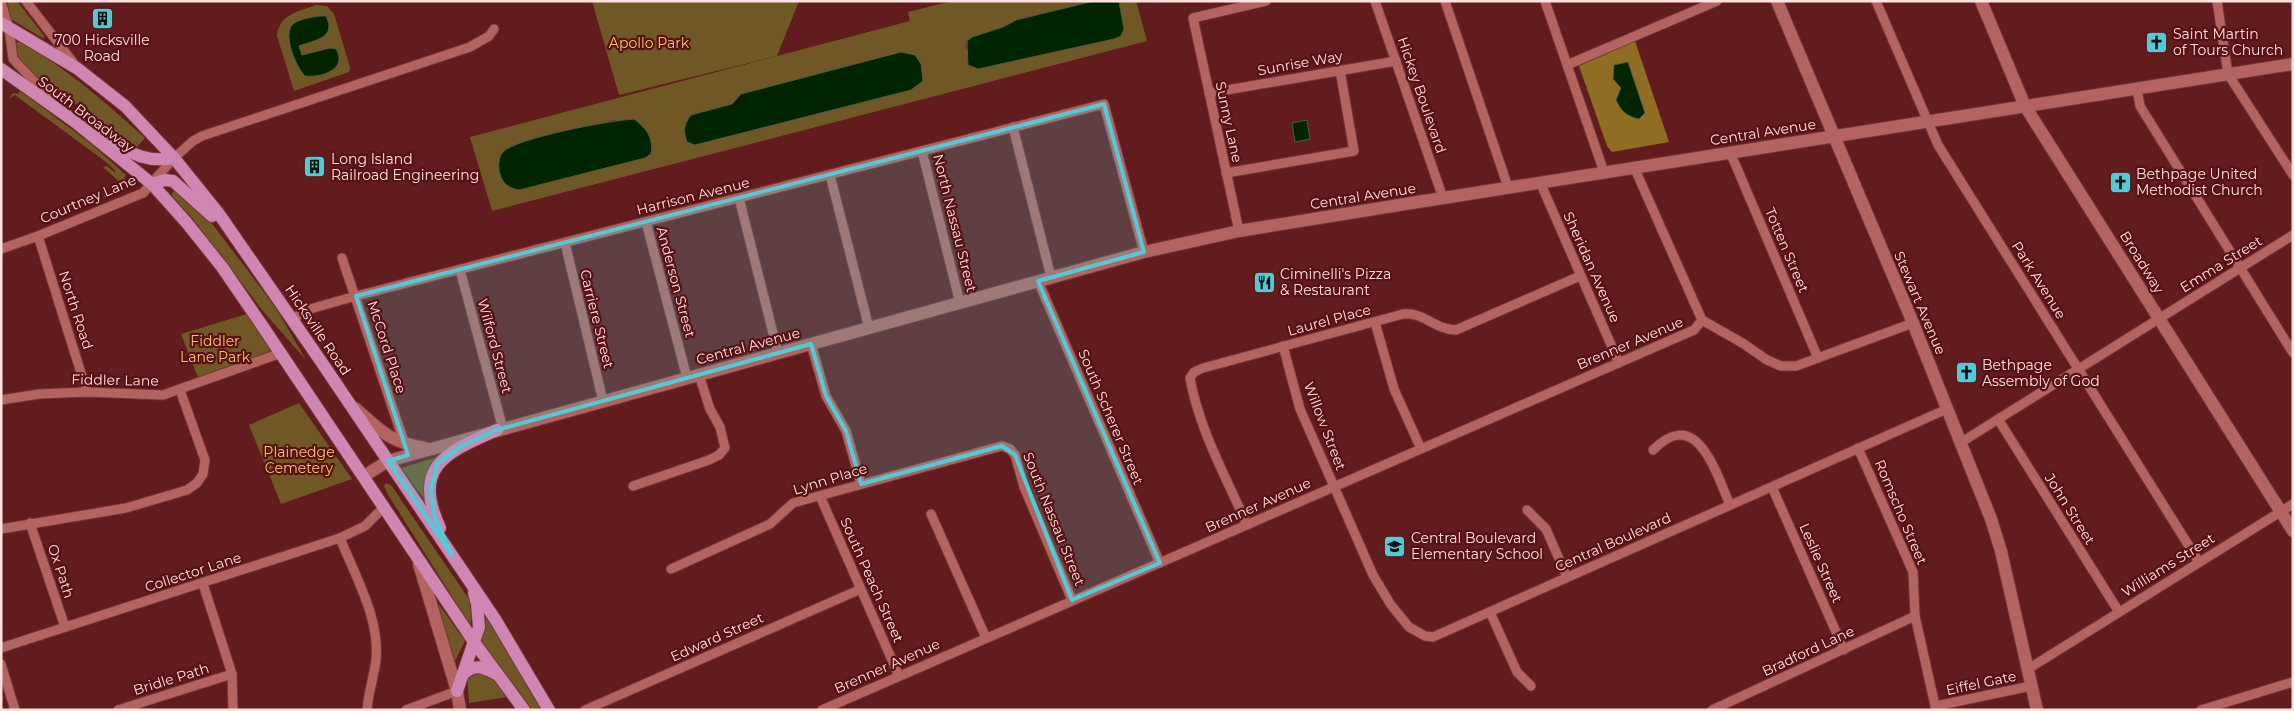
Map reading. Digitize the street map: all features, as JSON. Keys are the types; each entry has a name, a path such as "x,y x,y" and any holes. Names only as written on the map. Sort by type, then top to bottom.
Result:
{"main road":[{"name":"Stewart Avenue","path":"1777,1 1913,322 2001,551 2037,710"},
{"name":"Broadway","path":"1981,1 2025,106 2293,532"},
{"name":"Hicksville Road","path":"5,26 78,69 125,106 174,158 236,238 293,320 496,619 549,710"},
{"name":"Central Avenue","path":"364,476 388,461 1038,281 1050,272 1239,232 1508,187 2293,64"},
{"name":"South Broadway","path":"1,69 74,121 152,184"},
{"path":"74,121 146,159 174,158"},
{"path":"236,238 173,180 152,184 186,222 218,263 385,506 474,642 524,710"},
{"path":"348,402 388,436 405,445 430,449"},
{"path":"452,555 435,518 430,490 432,476 438,463 445,456 462,446 500,430"},
{"path":"417,557 431,597 457,691 460,710"},
{"path":"457,691 474,642 479,616 478,604 470,582"},
{"path":"463,674 469,668 479,666 498,675"}],"street":[{"path":"26,1 78,69"},
{"name":"Sunny Lane","path":"1239,232 1193,18 1266,1"},
{"name":"Hickey Boulevard","path":"1375,1 1443,198"},
{"path":"1445,1 1508,187"},
{"path":"1545,1 1604,172"},
{"path":"1567,65 1716,1"},
{"name":"Park Avenue","path":"1876,1 1938,144 2199,562"},
{"path":"2217,1 2228,74 2293,175"},
{"path":"1,2 13,59 74,121"},
{"name":"Courtney Lane","path":"1,249 143,193 174,158 193,141 202,136 470,47 489,36 494,30"},
{"name":"Sunrise Way","path":"1209,93 1396,60"},
{"path":"1226,173 1354,151 1340,70"},
{"path":"2137,88 2140,106 2293,353"},
{"name":"Harrison Avenue","path":"293,320 303,312 356,296 1104,104 1144,252"},
{"path":"1013,127 1050,272"},
{"name":"North Nassau Street","path":"922,151 960,303"},
{"name":"Totten Street","path":"1730,152 1818,358"},
{"path":"1634,168 1702,320 1781,366 1796,366 1913,322"},
{"path":"830,175 869,328"},
{"name":"Sheridan Avenue","path":"1540,182 1619,363"},
{"path":"739,198 778,353"},
{"name":"Anderson Street","path":"646,222 687,378"},
{"name":"Emma Street","path":"1960,443 2293,235"},
{"name":"North Road","path":"38,236 87,392"},
{"name":"Carriere Street","path":"565,243 603,401"},
{"name":"McCord Place","path":"342,258 405,445"},
{"name":"Wilford Street","path":"460,270 500,430"},
{"name":"Laurel Place","path":"1247,525 1206,431 1194,398 1190,378 1192,374 1203,368 1283,346 1411,314 1420,316 1443,329 1456,330 1580,276"},
{"name":"South Scherer Street","path":"1038,281 1160,563"},
{"name":"Brenner Avenue","path":"822,710 1694,330 1702,320"},
{"path":"1375,322 1394,389 1421,449"},
{"path":"811,344 826,396 846,431 861,484"},
{"name":"Willow Street","path":"1283,346 1300,409 1334,487"},
{"name":"Fiddler Lane","path":"1,400 39,394 87,392 152,395 180,390 281,353"},
{"path":"633,486 709,460 719,455 725,448 722,433 710,409 700,375"},
{"path":"1,529 126,508 187,490 197,483 203,474 205,460 180,390"},
{"name":"Central Boulevard","path":"1334,487 1373,576 1391,605 1410,627 1425,636 1433,637 1947,409"},
{"name":"John Street","path":"1998,420 2119,612"},
{"path":"1652,450 1660,442 1673,436 1692,438 1707,452 1730,505"},
{"name":"Lynn Place","path":"671,569 762,529 793,504 1002,446 1010,449"},
{"name":"Romscho Street","path":"1858,448 1913,572 1915,616 1936,708"},
{"name":"South Nassau Street","path":"1010,449 1072,600"},
{"name":"Leslie Street","path":"1772,487 1844,650"},
{"name":"South Peach Street","path":"820,496 899,676"},
{"name":"Williams Street","path":"2028,669 2293,504"},
{"name":"Collector Lane","path":"1,648 340,538 365,526 385,506"},
{"path":"1527,510 1546,529 1567,578"},
{"path":"931,514 986,638"},
{"name":"Ox Path","path":"30,523 65,627"},
{"path":"340,538 372,619 376,634 376,660 367,710"},
{"path":"203,584 232,674 233,710"},
{"name":"Edward Street","path":"585,710 861,589"},
{"path":"1490,612 1517,672 1531,686"},
{"name":"Bradford Lane","path":"1712,710 1915,616"},
{"path":"1,664 15,710"},
{"name":"Bridle Path","path":"118,710 232,674"},
{"path":"2201,710 2216,708 2293,682"},
{"name":"Eiffel Gate","path":"1936,708 2031,686"},
{"path":"406,710 457,691"}],"highlighted area":[{"path":"1104,104 1144,252 1038,281 1160,563 1072,600 1015,455 1002,446 861,484 846,431 826,396 811,344 497,430 462,446 438,463 431,490 435,518 452,555 388,461 408,455 356,296"}],"green space":[{"path":"7,1 17,1 44,36 44,39 11,19"},
{"name":"Apollo Park","path":"592,1 799,1 777,56 619,95"},
{"path":"953,1 1094,1 1016,20 1003,27 972,37 967,42 966,48 978,69 1121,36 1119,2 1117,1 1136,1 1147,41 492,211 470,137 910,21 908,12","holes":["911,90 695,145 687,142 691,115 732,104","615,120 651,154 645,158 520,190 503,151 521,143"]},
{"path":"316,5 327,6 334,14 350,67 349,72 294,91 277,36 281,23 285,18"},
{"path":"22,42 39,52 70,75 101,99 145,138 137,147 33,74 16,57 15,44"},
{"path":"20,91 90,143 126,175 124,177 132,186 119,193 125,187 103,167 107,166 114,172 116,171 106,162 15,95 9,99 13,93 18,94"},
{"path":"175,190 204,213 276,308 306,360 263,311 193,219 172,196"},
{"name":"Fiddler Lane Park","path":"250,313 277,351 199,380 181,334"},
{"name":"Plainedge Cemetery","path":"299,403 352,479 281,504 249,425"},
{"path":"444,455 425,500 401,468"},
{"path":"386,483 391,485 469,599 472,616 470,625 387,493 384,486"},
{"path":"437,602 465,641 455,661"},
{"path":"486,616 492,622 542,710 532,710 480,641"},
{"path":"471,670 488,672 507,697 469,703 467,677"}],"shaded area":[{"path":"1094,1 1119,2 1124,29 1121,36 978,69 968,65 967,41 972,37 1003,27 1016,20"},
{"path":"326,16 329,23 327,34 317,40 299,46 302,55 330,48 336,49 339,62 336,67 325,74 305,76 294,58 289,35 290,29 293,24 299,21"},
{"path":"1635,41 1669,142 1612,152 1607,146 1579,66"},
{"path":"901,52 915,55 921,64 923,81 911,90 695,145 687,142 685,128 691,115 732,104 741,94"},
{"path":"1628,62 1645,113 1639,119 1624,112 1616,100 1621,88 1613,79 1614,65"},
{"path":"634,119 642,126 650,138 651,154 645,158 519,190 507,185 501,178 499,171 500,157 503,152 511,147 565,131"},
{"path":"1307,120 1310,139 1295,142 1292,123"}],"place":[{"name":"700 Hicksville Road","path":"102,18"},
{"name":"Saint Martin of Tours Church","path":"2157,42"},
{"name":"Long Island Railroad Engineering","path":"315,167"},
{"name":"Bethpage United Methodist Church","path":"2120,182"},
{"name":"Ciminelli's Pizza & Restaurant","path":"1264,282"},
{"name":"Bethpage Assembly of God","path":"1966,373"},
{"name":"Central Boulevard Elementary School","path":"1395,546"}]}
